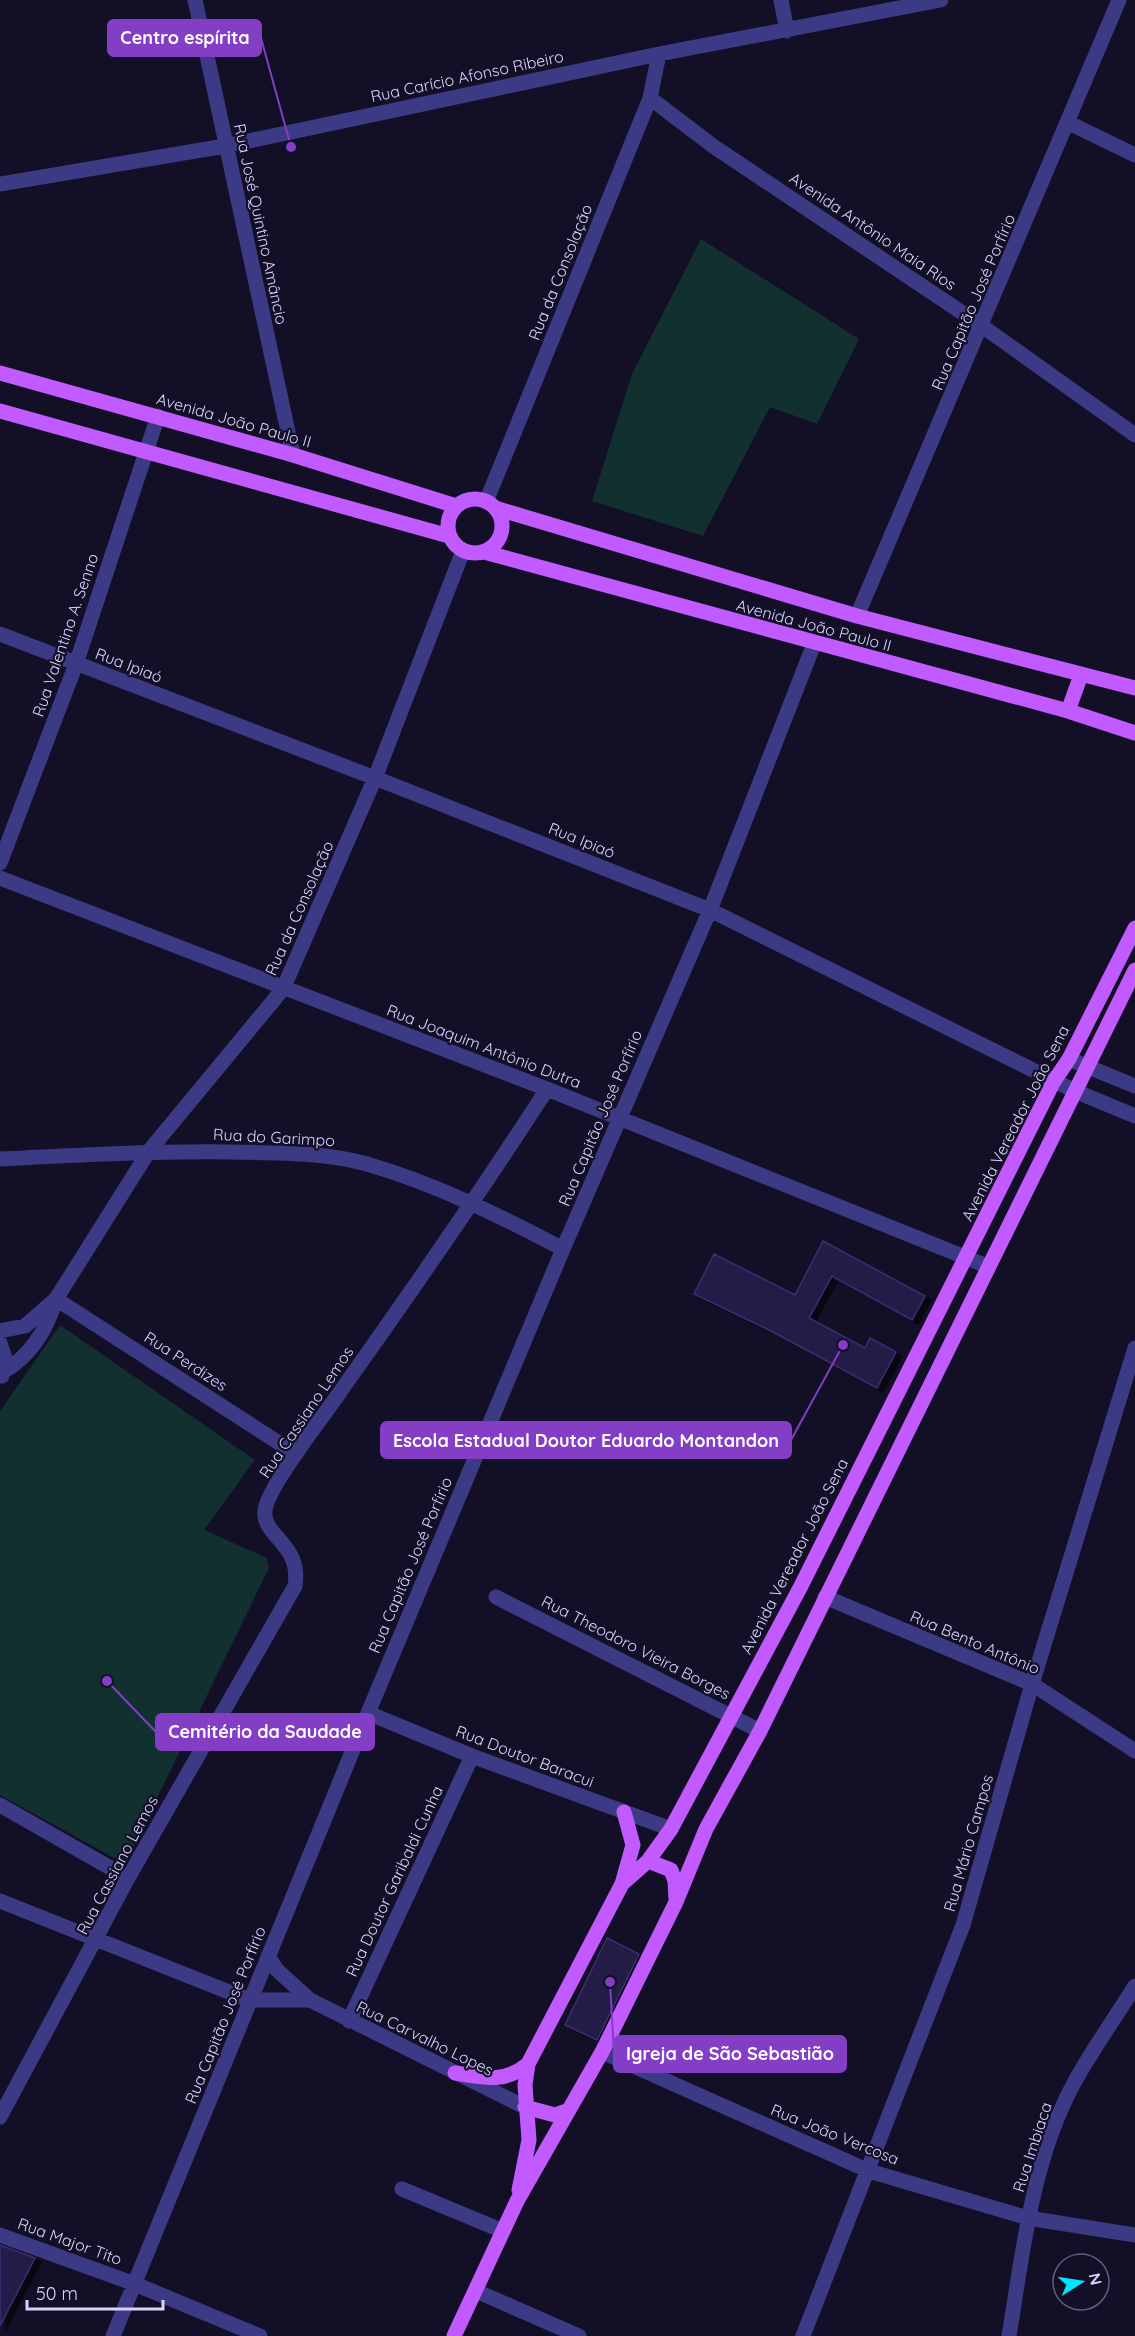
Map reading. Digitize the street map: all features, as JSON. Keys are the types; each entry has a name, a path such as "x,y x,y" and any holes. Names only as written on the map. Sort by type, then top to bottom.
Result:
{"main road":[{"name":"Avenida João Paulo II","path":"0,373 293,455 456,507"},
{"path":"0,411 449,536 463,551 484,552 493,546 502,528 490,505 465,501 450,515 449,536"},
{"name":"Avenida João Paulo II","path":"490,505 857,616 1135,688"},
{"name":"Avenida João Paulo II","path":"484,552 814,644 1068,711 1135,732"},
{"path":"1068,711 1081,675"},
{"name":"Avenida Vereador João Sena","path":"517,2201 529,2140 525,2106 528,2064 622,1884 648,1861 671,1829 801,1586 1054,1081 1069,1059 1135,928"},
{"name":"Avenida Vereador João Sena","path":"454,2336 517,2201 602,2052 676,1902 706,1829 760,1731 987,1266 1135,970"},
{"path":"622,1884 633,1845 624,1812"},
{"path":"648,1861 671,1870 675,1881 676,1902"},
{"path":"455,2073 500,2078 515,2075 528,2064"},
{"path":"525,2106 555,2115 569,2110"}],"street":[{"name":"Rua José Quintino Amâncio","path":"195,0 293,455"},
{"path":"781,0 787,31"},
{"name":"Rua Carício Afonso Ribeiro","path":"0,184 225,146 659,54 941,0"},
{"name":"Rua Capitão José Porfírio","path":"857,616 1069,123 1119,0"},
{"name":"Rua da Consolação","path":"490,505 650,98 659,54"},
{"name":"Avenida Antônio Maia Rios","path":"650,98 713,146 982,326 1135,435"},
{"path":"1069,123 1135,155"},
{"name":"Rua Valentino A. Senno","path":"0,863 76,664 158,416"},
{"name":"Rua da Consolação","path":"2,1375 22,1360 49,1323 56,1299 149,1151 283,989 375,778 463,551"},
{"name":"Rua Ipiaó","path":"0,634 710,910 1054,1081 1135,1116"},
{"name":"Rua Capitão José Porfírio","path":"113,2336 368,1713 563,1249 710,910 814,644"},
{"name":"Rua Joaquim Antônio Dutra","path":"0,878 283,989 548,1089 987,1266"},
{"path":"1069,1059 1135,1086"},
{"name":"Rua Cassiano Lemos","path":"0,2117 128,1878 295,1586 297,1570 294,1558 267,1524 264,1512 267,1502 297,1454 474,1203 548,1089"},
{"name":"Rua do Garimpo","path":"0,1159 149,1151 288,1153 328,1156 367,1164 474,1203 563,1249"},
{"name":"Rua da Consolação","path":"0,1331 25,1326 56,1299"},
{"name":"Rua Perdizes","path":"56,1299 297,1454"},
{"path":"0,1343 6,1360 2,1375"},
{"name":"Rua Mário Campos","path":"803,2336 963,1925 1032,1684 1135,1348"},
{"name":"Rua Theodoro Vieira Borges","path":"496,1597 760,1731"},
{"name":"Rua Bento Antônio","path":"825,1598 1032,1684 1135,1751"},
{"name":"Rua Doutor Baracui","path":"368,1713 472,1756 671,1829"},
{"name":"Rua Doutor Garibaldi Cunha","path":"349,2021 472,1756"},
{"path":"0,1805 128,1878"},
{"name":"Rua Carvalho Lopes","path":"0,1901 249,2000 310,2000"},
{"name":"Rua Carvalho Lopes","path":"268,1956 277,1970 310,2000 525,2106"},
{"name":"Rua Imbiaca","path":"1009,2336 1028,2217 1056,2126 1073,2084 1135,1986"},
{"name":"Rua João Vercosa","path":"602,2052 869,2171 1028,2217 1135,2235"},
{"path":"402,2189 503,2231"},
{"name":"Rua Major Tito","path":"0,2235 135,2284 261,2336"},
{"path":"476,2291 579,2336"}],"green space":[{"path":"701,239 859,339 817,424 770,407 703,536 592,501 632,374"},
{"path":"60,1325 255,1460 204,1530 267,1558 269,1568 125,1864 0,1795 0,1411"}],"building":[{"path":"823,1241 925,1296 912,1320 832,1276 809,1318 865,1348 870,1338 896,1352 877,1388 773,1332 694,1294 714,1254 795,1295"},
{"path":"607,1938 639,1954 597,2040 565,2025"},
{"path":"0,2245 35,2258 0,2326"}],"place":[{"name":"Centro espírita","path":"291,147"},
{"name":"Escola Estadual Doutor Eduardo Montandon","path":"843,1345"},
{"name":"Cemitério da Saudade","path":"107,1681"},
{"name":"Igreja de São Sebastião","path":"610,1982"}]}
